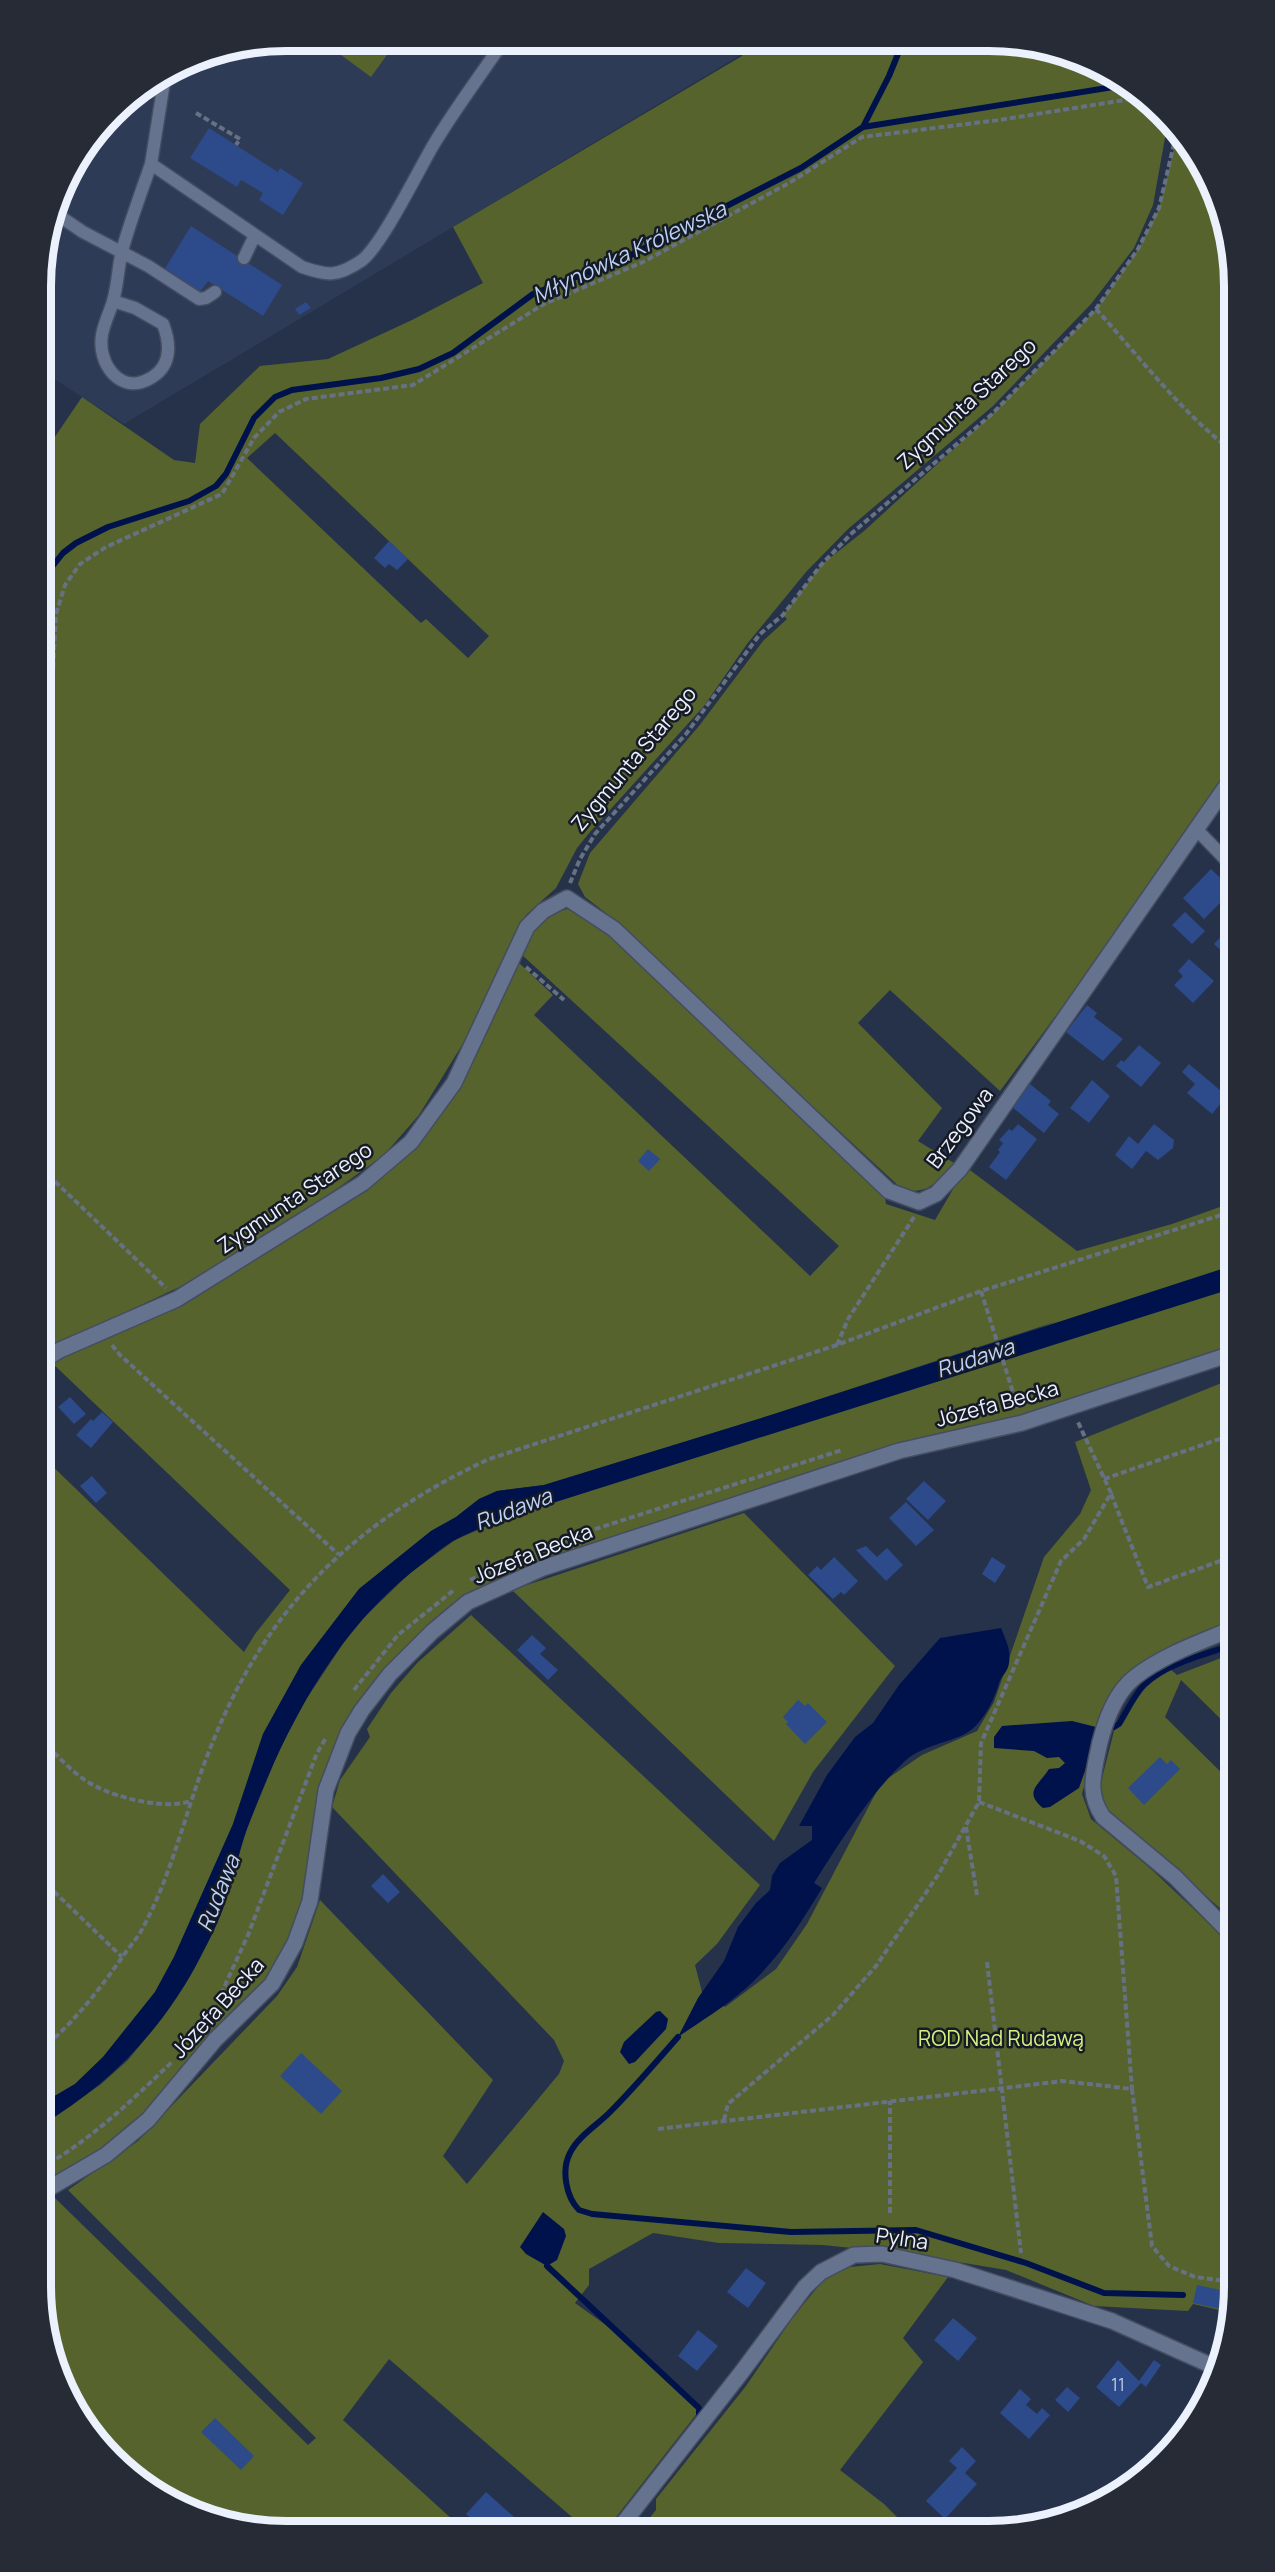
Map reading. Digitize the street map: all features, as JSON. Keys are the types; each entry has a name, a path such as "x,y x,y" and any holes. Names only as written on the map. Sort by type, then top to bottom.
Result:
{"street":[{"name":"Brzegowa","path":"919,1202 936,1194 960,1169 1224,791"},
{"name":"Zygmunta Starego","path":"51,1356 101,1331 177,1299 363,1183 411,1142 454,1083 527,927 543,911 567,898"},
{"path":"567,898 614,929 889,1191 919,1202"},
{"name":"Józefa Becka","path":"51,2187 106,2155 148,2120 215,2040 272,1984 295,1943 310,1901 326,1791 348,1733 390,1674 432,1632 468,1602 543,1568 899,1451 1022,1423 1224,1356"},
{"path":"1224,1632 1170,1656 1133,1678 1108,1719 1097,1753 1091,1789 1094,1805 1102,1817 1175,1878 1224,1927"},
{"name":"Pylna","path":"625,2521 805,2287 821,2272 854,2255 882,2254 955,2270 1112,2321 1211,2365"}],"lane":[{"path":"151,164 302,267 325,275 341,272 363,259 377,241 435,142 497,51"},
{"path":"113,300 135,308 163,324 170,344 167,356 159,374 143,382 116,379 108,369 101,336 113,300 122,251 151,164 164,85"},
{"path":"62,213 83,232 122,251 199,299 206,298 215,292"},
{"path":"244,258 255,236"},
{"path":"1197,830 1224,858"}],"path":[{"path":"51,696 56,614 65,585 80,564 106,547 222,494 254,438 279,412 306,399 413,385 544,304 643,262 789,183 862,137 999,120 1132,99"},
{"path":"196,113 240,139 236,145"},
{"name":"Zygmunta Starego","path":"567,898 580,859 595,834 686,734 760,634 783,615 821,565 852,533 991,415 1096,309 1138,249 1159,208 1176,143"},
{"path":"1096,309 1169,391 1224,444"},
{"path":"513,956 564,1000"},
{"path":"51,1178 177,1299"},
{"path":"837,1345 848,1318 914,1218 919,1202"},
{"path":"51,2041 92,2000 139,1934 151,1910 214,1739 250,1663 308,1584 338,1554 371,1527 445,1480 489,1459 837,1345 981,1292 1224,1214"},
{"path":"981,1292 1017,1406 1005,1408"},
{"path":"101,1331 128,1363 338,1554"},
{"path":"1071,1406 1111,1493 1148,1587 1224,1560"},
{"path":"1104,1479 1224,1437"},
{"path":"465,1583 542,1546 846,1448"},
{"path":"724,2120 728,2104 833,2015 876,1966 938,1875 980,1802 981,1743 1061,1561 1084,1539 1111,1493"},
{"path":"352,1693 398,1635 456,1588"},
{"path":"186,2045 215,2007 248,1935 317,1753 329,1733"},
{"path":"51,1749 94,1786 156,1804 183,1804 191,1801"},
{"path":"980,1802 1080,1841 1104,1856 1116,1876 1132,2089 1152,2246 1169,2266 1195,2277 1224,2281"},
{"path":"966,1826 977,1895"},
{"path":"51,1890 122,1957"},
{"path":"987,1962 1000,2089 1021,2253"},
{"path":"51,2163 70,2152 114,2118 179,2055"},
{"path":"658,2129 1063,2081 1132,2089"},
{"path":"890,2101 890,2213"}],"shaded area":[{"path":"286,51 743,51 742,54 124,424 51,377 53,255 63,210 82,168 99,143 131,109 168,82 210,63 225,59 255,53"}],"green space":[{"path":"336,51 390,51 371,77"},
{"path":"744,51 1020,53 1065,63 1107,82 1132,99 1166,131 1153,205 1134,248 1091,304 993,406 848,529 806,572 747,644 704,706 590,832 577,848 556,888 526,915 467,1037 419,1115 384,1155 313,1206 207,1274 51,1347 51,443 82,397 174,460 195,463 200,424 260,366 328,359 412,320 483,283 453,227 742,56","holes":["275,433 489,636 468,658 426,619 421,623 247,458"]},
{"path":"1175,142 1193,168 1212,210 1222,255 1224,286 1224,789 1000,1091 890,990 858,1023 942,1108 918,1141 954,1163 927,1188 903,1190 620,924 585,897 578,884 590,853 699,726 763,641 787,619 783,615 821,565 864,531 991,415 1096,309 1138,249 1159,208"},
{"path":"567,909 584,917 621,943 705,1026 870,1177 884,1192 886,1204 935,1220 966,1167 1077,1251 1172,1224 1224,1206 1224,1352 997,1423 475,1594 349,1726 303,1911 285,1956 265,1985 148,2113 119,2138 51,2181 51,2118 100,2085 128,2060 162,2018 225,1903 246,1831 280,1748 307,1698 354,1627 410,1573 455,1540 505,1518 737,1444 1058,1321 771,1415 544,1485 497,1491 479,1499 456,1517 431,1531 359,1589 301,1665 263,1734 233,1824 174,1957 155,1992 103,2057 75,2084 51,2098 51,1465 244,1652 255,1634 290,1590 51,1361 176,1306 252,1262 376,1183 419,1137 518,962 553,995 534,1015 810,1276 839,1246 521,954 539,926 558,912"},
{"name":"ROD Nad Rudawą","path":"1224,1382 1224,1627 1128,1676 1089,1768 1082,1794 1091,1819 1150,1868 1224,1938 1222,2311 1193,2304 1188,2311 1094,2306 1006,2270 910,2254 823,2245 719,2243 653,2233 589,2269 589,2285 575,2303 638,2348 702,2407 613,2521 577,2521 389,2359 343,2420 454,2521 255,2519 210,2509 182,2497 168,2490 131,2463 99,2429 82,2404 63,2362 53,2317 51,2286 51,2200 55,2198 308,2445 316,2438 68,2190 138,2141 277,1996 297,1967 320,1900 493,2080 443,2156 467,2184 559,2074 564,2061 554,2040 332,1807 340,1780 370,1737 367,1729 391,1693 417,1663 471,1615 760,1885 717,1944 695,1965 702,1992 725,2007 776,1969 807,1924 881,1783 922,1755 977,1731 994,1702 1044,1557 1080,1514 1091,1490 1075,1442"},
{"path":"744,1513 895,1666 813,1772 774,1841 512,1590"},
{"path":"1224,1657 1224,1722 1181,1680 1165,1717 1224,1775 1224,1911 1107,1812 1098,1794 1116,1723 1141,1686 1167,1666 1177,1675"},
{"path":"880,2264 948,2277 903,2338 923,2362 840,2470 884,2504 901,2521 649,2521 656,2510 656,2499 746,2386 793,2317 825,2278 850,2267"}],"water":[{"name":"Rudawa","path":"1224,1268 1224,1291 505,1518 467,1534 444,1547 394,1587 365,1616 317,1682 278,1753 262,1791 244,1838 217,1923 187,1982 170,2007 133,2052 112,2073 90,2092 51,2119 51,2098 75,2084 103,2057 155,1992 174,1957 233,1824 263,1734 301,1665 359,1589 431,1531 456,1517 479,1499 497,1491 544,1485 771,1415"},
{"path":"1001,1628 1009,1649 1008,1666 981,1720 963,1735 925,1749 905,1761 856,1819 814,1883 822,1888 795,1931 774,1958 739,1994 678,2037 698,1998 724,1961 738,1927 756,1903 770,1890 772,1876 780,1863 812,1840 812,1826 799,1826 827,1775 855,1737 873,1723 899,1685 940,1638"},
{"path":"1072,1721 1096,1727 1085,1771 1079,1788 1050,1807 1043,1808 1034,1797 1035,1788 1049,1769 1059,1768 1065,1763 1059,1757 1047,1758 1034,1751 994,1748 994,1737 1002,1726"},
{"path":"660,2011 668,2019 666,2029 635,2062 629,2064 620,2052 624,2042 656,2012"},
{"path":"543,2212 564,2229 566,2236 557,2260 547,2266 526,2254 520,2247"}],"building":[{"path":"209,128 278,172 280,168 303,183 283,215 259,200 263,193 241,180 237,187 190,158"},
{"path":"191,226 282,285 263,316 208,281 199,293 164,270"},
{"path":"306,302 311,308 299,315 295,309"},
{"path":"389,541 408,559 397,570 389,564 385,568 374,558"},
{"path":"1211,869 1224,881 1224,899 1204,919 1183,898"},
{"path":"1185,912 1205,931 1192,944 1172,925"},
{"path":"1224,933 1224,953 1214,944"},
{"path":"1189,959 1214,981 1193,1003 1174,985 1183,976 1178,971"},
{"path":"1087,1005 1097,1013 1094,1017 1123,1039 1103,1061 1066,1032"},
{"path":"1139,1045 1161,1063 1141,1087 1116,1066 1121,1060 1124,1062"},
{"path":"1189,1064 1224,1093 1224,1100 1212,1114 1187,1093 1195,1084 1182,1072"},
{"path":"1092,1080 1110,1096 1089,1123 1070,1108"},
{"path":"1030,1084 1051,1101 1048,1105 1059,1114 1044,1133 1012,1107"},
{"path":"1018,1124 1037,1139 1006,1180 989,1167 1000,1152 998,1150 1003,1143 999,1140 1009,1129 1012,1131"},
{"path":"1154,1124 1174,1140 1173,1148 1158,1160 1146,1151 1132,1169 1115,1155 1129,1136 1138,1144"},
{"path":"648,1149 660,1159 649,1171 638,1161"},
{"path":"70,1397 86,1414 74,1424 58,1407"},
{"path":"102,1412 113,1422 91,1448 76,1435 91,1419 93,1421"},
{"path":"92,1476 107,1493 96,1503 80,1486"},
{"path":"924,1481 946,1501 928,1520 906,1499"},
{"path":"906,1502 934,1530 916,1546 889,1518"},
{"path":"866,1546 877,1557 887,1548 903,1565 886,1581 856,1550"},
{"path":"834,1557 858,1581 844,1595 841,1592 833,1599 808,1575 817,1566 821,1570"},
{"path":"992,1557 1006,1566 995,1583 982,1574"},
{"path":"532,1635 546,1648 540,1654 558,1670 548,1680 517,1650"},
{"path":"798,1700 805,1706 808,1703 827,1722 805,1744 786,1724 788,1722 783,1717"},
{"path":"1160,1757 1167,1764 1171,1760 1180,1769 1144,1805 1128,1788"},
{"path":"383,1874 400,1892 388,1903 371,1886"},
{"path":"301,2053 342,2091 321,2114 280,2076"},
{"path":"746,2268 766,2283 748,2308 727,2292"},
{"path":"1197,2285 1224,2291 1221,2309 1193,2303"},
{"path":"953,2318 977,2338 958,2361 934,2340"},
{"path":"698,2330 718,2346 697,2371 678,2356"},
{"path":"1118,2360 1139,2381 1154,2360 1161,2365 1146,2387 1141,2383 1119,2407 1096,2387"},
{"path":"1067,2387 1080,2398 1068,2412 1055,2400"},
{"path":"1020,2389 1031,2399 1026,2405 1037,2414 1042,2408 1050,2415 1029,2439 1000,2413"},
{"path":"215,2418 254,2456 241,2470 201,2432"},
{"path":"962,2447 976,2461 965,2473 977,2484 945,2519 926,2501 957,2468 949,2461"},
{"path":"486,2492 519,2521 474,2521 466,2514"}],"waterway":[{"name":"Młynówka Królewska","path":"51,568 63,553 76,543 108,527 189,501 216,486 226,474 254,418 275,397 292,390 381,378 419,369 453,353 533,294 629,256 801,168 863,127 899,51"},
{"path":"863,127 1114,87"},
{"path":"1114,1727 1119,1724 1141,1688 1154,1677 1186,1660 1224,1648"},
{"path":"678,2037 621,2101 578,2141 570,2153 566,2167 566,2183 571,2198 579,2210 592,2214 791,2232 916,2230 1026,2263 1104,2293 1183,2295"},
{"path":"547,2266 699,2408 699,2418"}]}
